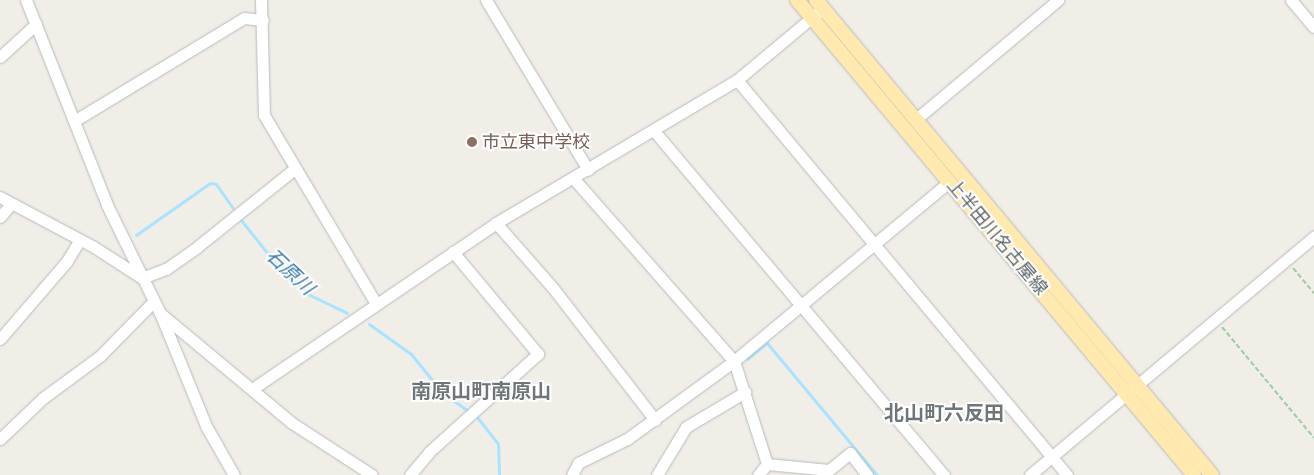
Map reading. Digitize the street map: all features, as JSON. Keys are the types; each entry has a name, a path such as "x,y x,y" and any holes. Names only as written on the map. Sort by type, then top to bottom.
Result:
{"main road":[{"name":"上半田川名古屋線","path":"797,0 817,9 915,120 1132,389 1194,475"},
{"name":"上半田川名古屋線","path":"817,9 950,181 1132,389 1212,475"}],"street":[{"path":"26,0 106,205 142,278 152,303 160,313 292,423 372,475"},
{"path":"261,0 264,116 294,170 376,304"},
{"path":"486,0 588,170"},
{"path":"915,120 1058,0"},
{"path":"1291,0 1314,27"},
{"path":"252,389 496,223 655,132 737,80 817,9"},
{"path":"74,120 244,18 263,20"},
{"path":"0,57 36,24"},
{"path":"737,80 1067,475"},
{"path":"655,132 944,475"},
{"path":"142,278 166,269 197,247 294,170"},
{"path":"574,179 734,360 767,464"},
{"path":"572,475 578,463 655,420 734,360 950,181"},
{"path":"0,197 142,278"},
{"path":"0,217 10,204"},
{"path":"496,223 553,288 655,420"},
{"path":"1030,475 1314,237"},
{"path":"0,339 67,261 79,241"},
{"path":"410,475 429,452 538,354 453,252"},
{"path":"0,439 43,398 100,356 152,303"},
{"path":"160,313 206,426 234,475"},
{"path":"657,475 686,427 745,392"},
{"path":"767,464 829,470 850,453 867,475"},
{"path":"758,475 767,464"}],"path":[{"path":"1287,260 1314,293"},
{"path":"1215,320 1314,438"}],"waterway":[{"name":"石原川","path":"136,235 210,183 216,184 233,208"},
{"name":"石原川","path":"241,220 276,264 310,295 347,313"},
{"name":"石原川","path":"369,324 411,354 442,392 467,410"},
{"path":"747,359 767,343 877,475"},
{"name":"石原川","path":"477,417 498,444 499,475"}],"place":[{"name":"市立東中学校","path":"472,142"}],"district":[{"name":"南原山町南原山","path":"481,391"},
{"name":"北山町六反田","path":"944,413"}]}
